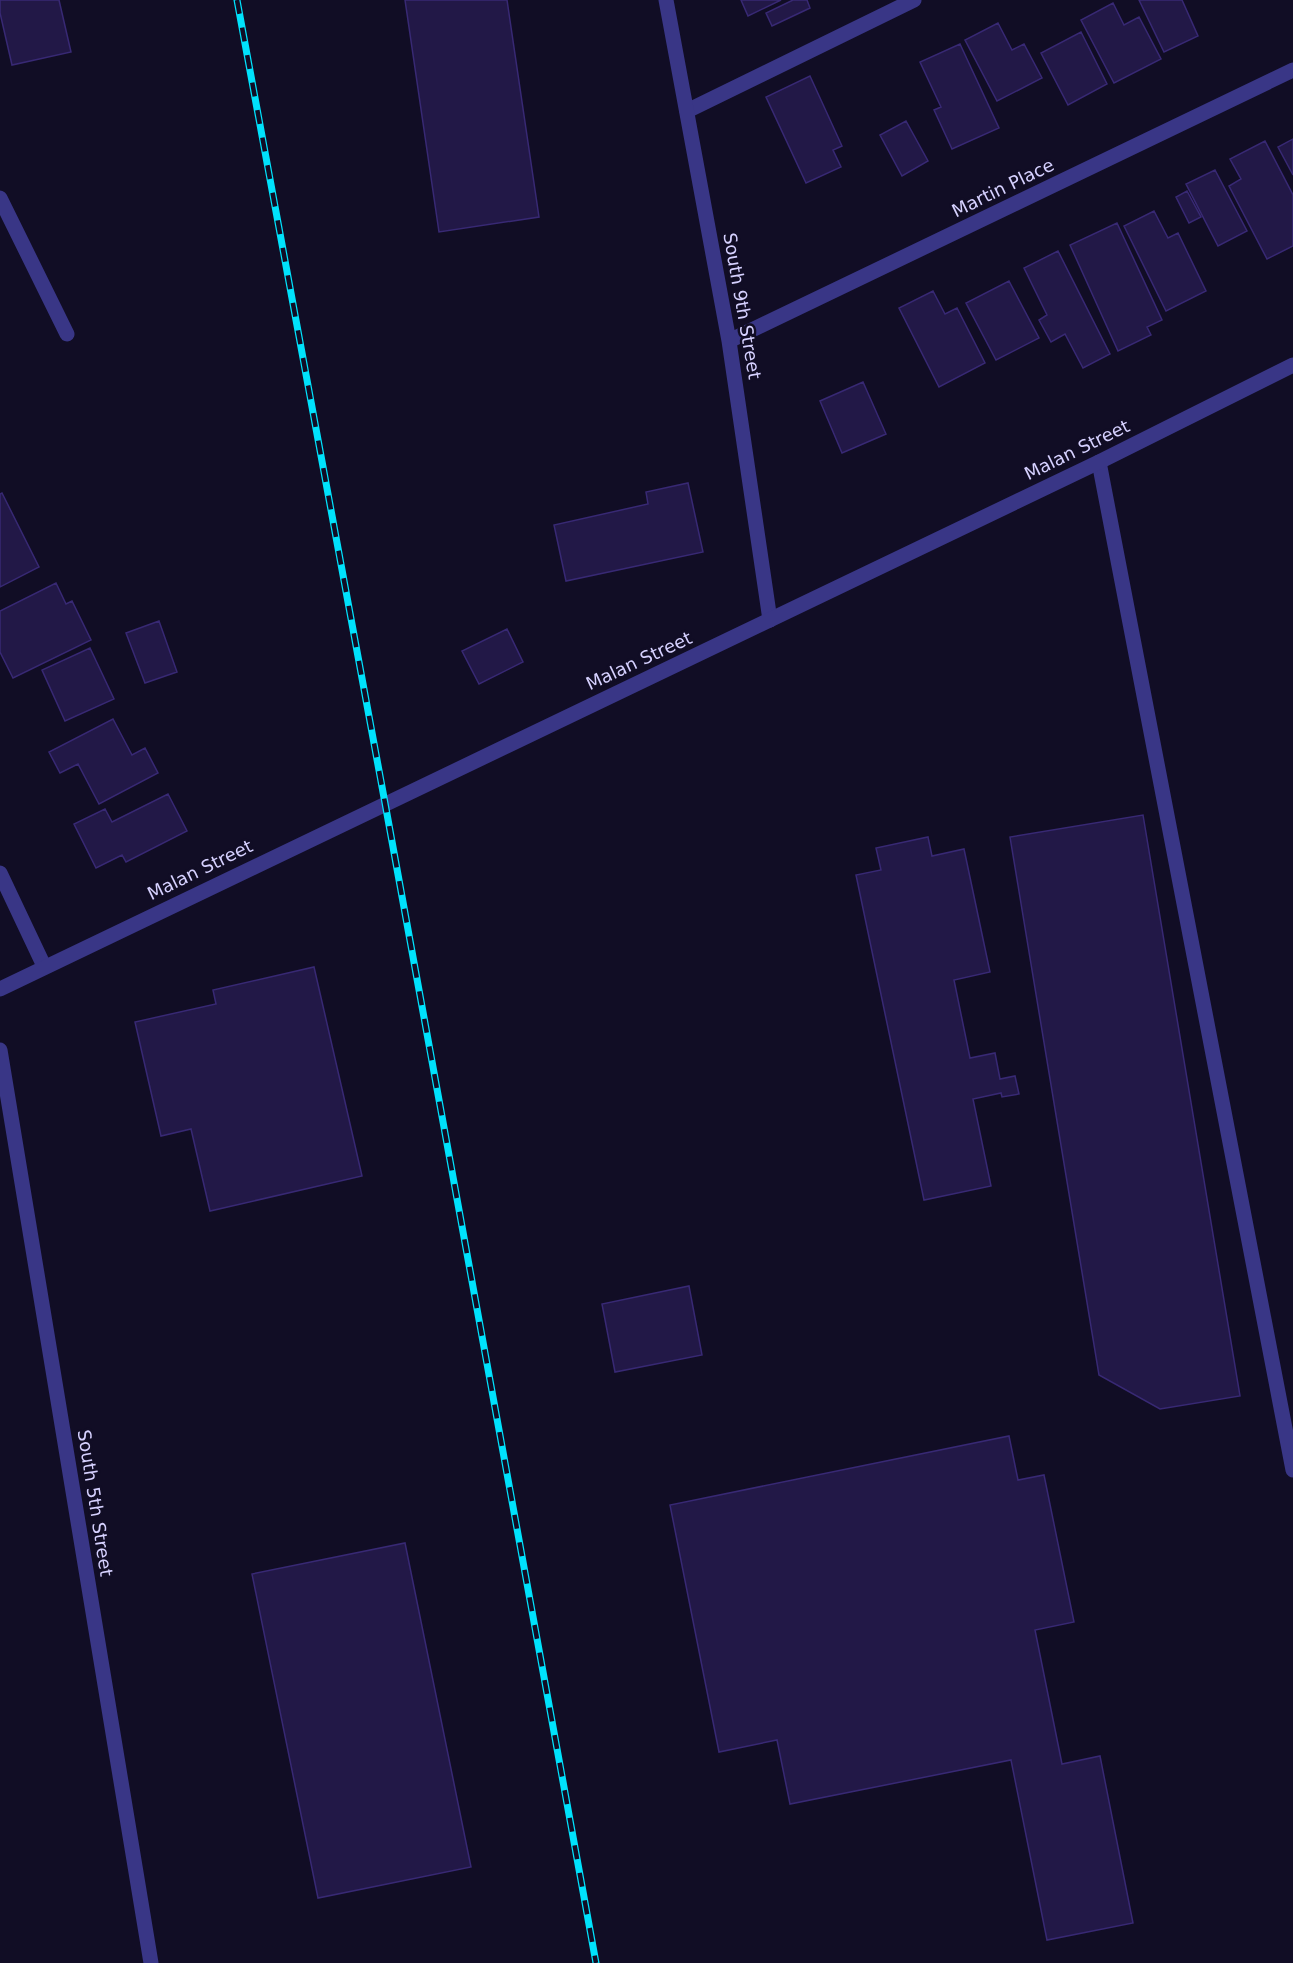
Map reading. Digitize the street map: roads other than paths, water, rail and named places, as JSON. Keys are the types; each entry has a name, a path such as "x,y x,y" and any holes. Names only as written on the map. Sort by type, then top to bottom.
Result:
{"street":[{"name":"South 9th Street","path":"666,0 729,341 770,620"},
{"path":"687,111 914,0"},
{"name":"Martin Place","path":"729,341 1293,70"},
{"path":"0,198 67,334"},
{"name":"Malan Street","path":"0,989 1099,462 1293,365"},
{"path":"1099,462 1293,1470"},
{"path":"0,873 44,966"},
{"name":"South 5th Street","path":"0,1050 151,1963"}],"railway":[{"path":"237,0 596,1963"}]}
